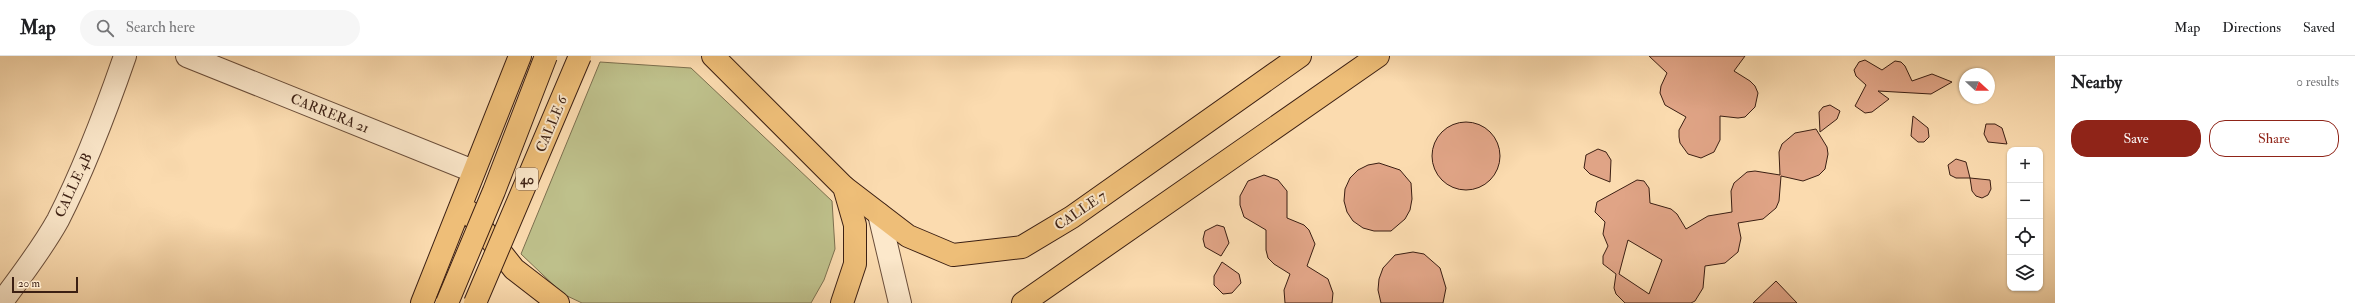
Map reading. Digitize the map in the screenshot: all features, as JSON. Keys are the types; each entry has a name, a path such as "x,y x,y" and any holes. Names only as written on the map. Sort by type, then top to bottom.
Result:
{"main road":[{"path":"422,303 462,203 473,171 520,56"},
{"name":"CALLE 6","path":"447,303 494,191 546,56"},
{"name":"CALLE 6","path":"475,303 580,56"},
{"name":"CALLE 7","path":"710,58 844,188 908,236 953,255 1022,247 1072,217 1300,56"},
{"path":"1023,303 1378,56"},
{"path":"842,303 855,264 855,225 844,188"},
{"path":"462,203 514,270 558,303"}],"street":[{"name":"CALLE 4B","path":"1,303 36,255 58,220 102,121 126,56"},
{"name":"CARRERA 21","path":"188,56 473,171"},
{"path":"879,214 900,303"}],"green space":[{"path":"600,62 691,68 832,201 835,249 824,280 811,303 582,303 563,294 521,254"}],"building":[{"path":"1649,56 1745,56 1734,71 1755,86 1758,93 1755,107 1745,117 1738,118 1720,116 1720,140 1714,152 1701,158 1688,154 1680,143 1679,137 1679,130 1686,117 1665,105 1660,93 1661,86 1667,73"},
{"path":"1865,60 1882,70 1895,61 1901,62 1905,66 1912,81 1932,74 1952,82 1931,94 1878,91 1889,99 1872,112 1865,113 1855,106 1866,85 1856,76 1854,70 1859,62"},
{"path":"1830,105 1840,111 1837,119 1820,132 1819,112 1823,107"},
{"path":"1913,116 1928,128 1929,137 1924,142 1918,142 1911,136"},
{"path":"1466,122 1479,125 1490,132 1497,143 1500,156 1497,169 1490,180 1479,187 1466,190 1453,187 1442,180 1435,169 1432,156 1435,143 1442,132 1453,125"},
{"path":"1986,124 1995,124 2002,128 2007,144 1988,142 1984,134"},
{"path":"1816,129 1827,147 1828,154 1825,169 1819,175 1803,181 1781,176 1779,201 1776,208 1763,219 1738,223 1741,238 1738,252 1725,263 1705,266 1703,288 1695,301 1691,303 1625,303 1616,294 1614,288 1616,274 1603,264 1603,256 1608,246 1603,234 1605,222 1595,212 1597,202 1637,180 1644,181 1649,188 1650,203 1671,209 1677,214 1686,229 1708,216 1732,212 1731,191 1734,183 1747,172 1755,171 1780,175 1779,152 1782,144 1795,133","holes":["1628,240 1662,260 1649,294 1619,274"]},
{"path":"1598,149 1606,152 1611,160 1610,182 1590,174 1584,168 1586,155"},
{"path":"1956,159 1966,162 1970,178 1956,178 1950,175 1948,165"},
{"path":"1379,163 1400,170 1411,183 1412,199 1410,210 1405,219 1391,231 1374,231 1363,228 1353,221 1347,212 1344,201 1345,189 1350,178 1358,170 1368,165"},
{"path":"1264,175 1278,180 1287,191 1287,218 1304,225 1309,230 1315,244 1307,266 1328,279 1333,293 1332,303 1285,303 1284,290 1290,274 1274,264 1268,258 1266,250 1266,230 1244,217 1240,205 1240,196 1248,181"},
{"path":"1970,178 1990,180 1991,189 1988,195 1982,198 1976,196 1972,191"},
{"path":"1217,225 1224,227 1229,243 1221,256 1205,247 1203,239 1205,231"},
{"path":"1413,252 1424,254 1440,268 1446,288 1443,303 1381,303 1378,290 1379,279 1383,268 1395,255"},
{"path":"1222,262 1239,274 1241,283 1232,293 1223,294 1214,285 1214,276"},
{"path":"1776,281 1797,303 1753,303"}]}
